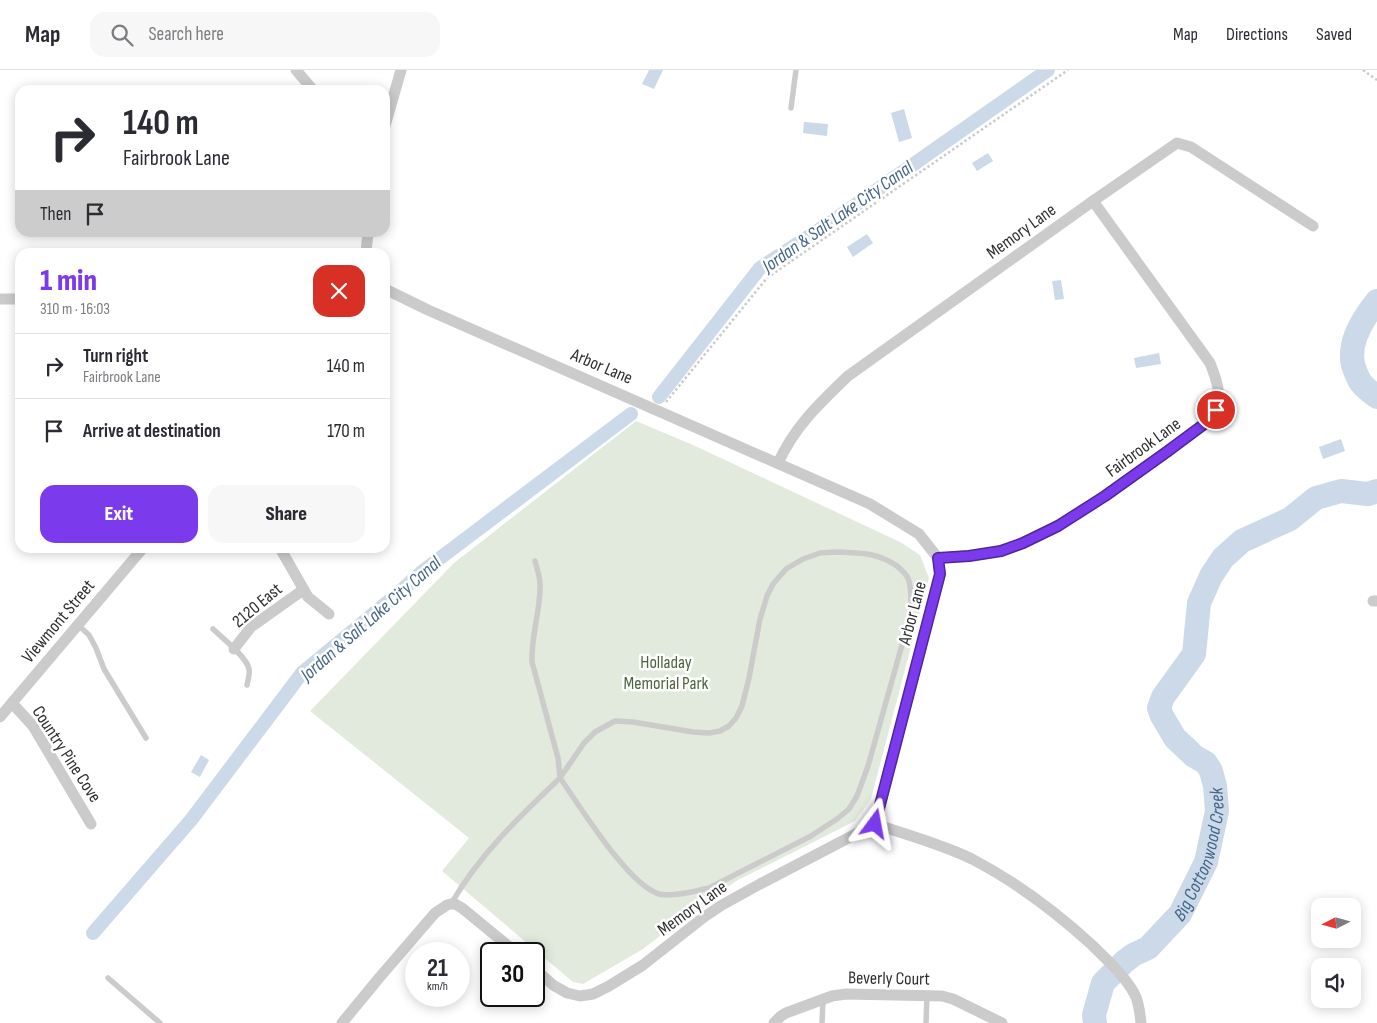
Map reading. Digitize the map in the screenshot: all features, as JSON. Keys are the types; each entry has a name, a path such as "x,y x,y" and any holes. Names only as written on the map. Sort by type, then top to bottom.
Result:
{"street":[{"path":"296,70 309,85"},
{"path":"390,108 401,70"},
{"name":"Memory Lane","path":"778,463 785,448 806,418 848,376 1177,143 1191,147 1313,226"},
{"name":"Fairbrook Lane","path":"938,558 1001,551 1023,543 1058,526 1105,496 1168,451 1211,419 1216,410 1219,395 1217,380 1210,363 1093,201"},
{"name":"Arbor Lane","path":"390,291 428,310 870,504 919,534 938,558 940,574 875,824"},
{"path":"0,299 15,299"},
{"name":"Viewmont Street","path":"0,717 139,553"},
{"path":"283,553 308,597 329,614"},
{"name":"2120 East","path":"234,649 251,627 303,590"},
{"name":"Country Pine Cove","path":"12,703 33,726 91,824"},
{"path":"875,824 971,859 1023,889 1068,924 1124,978 1136,995 1141,1023"},
{"name":"Memory Lane","path":"545,978 567,993 580,996 593,994 643,965 722,905 875,824"},
{"path":"342,1023 417,933 435,913 447,905 455,904 462,908 503,942"},
{"name":"Beverly Court","path":"775,1022 786,1013 837,995 846,994 942,996 953,999 1002,1023"}],"lane":[{"path":"791,108 796,70"},
{"path":"451,904 461,887 506,830 560,778 584,743 595,732 615,722 633,722 709,733 720,731 729,726 736,718 742,706 760,619 767,596 773,584 786,569 803,559 820,553 864,553 881,557 904,571 911,594 911,613 868,766 857,796 849,809 812,836 708,888 694,892 661,894 648,889 630,874 560,778 558,758 532,662 540,588 535,561"},
{"path":"78,624 89,635 107,675 146,738"},
{"path":"212,629 246,663 249,669 246,685"},
{"path":"108,978 160,1023"},
{"path":"926,1023 927,995"},
{"path":"822,1023 823,1000"}],"path":[{"path":"658,411 767,278 1068,70"},
{"path":"1363,70 1377,80"}],"green space":[{"name":"Holladay Memorial Park","path":"636,421 693,445 900,542 920,555 929,578 871,799 855,821 738,880 703,903 643,949 583,984 573,982 545,958 545,942 526,942 442,871 469,838 310,711 454,563"}],"water":[{"path":"649,70 663,70 654,89 642,84"},
{"path":"904,109 912,138 899,142 891,113"},
{"path":"804,122 828,124 827,136 803,133"},
{"path":"988,153 993,161 977,171 972,163"},
{"path":"867,234 873,243 853,257 847,247"},
{"path":"1061,280 1064,299 1055,300 1052,281"},
{"path":"1159,353 1161,364 1136,368 1134,358"},
{"path":"1341,439 1345,451 1323,459 1319,447"},
{"path":"201,755 209,760 200,777 191,772"}],"waterway":[{"name":"Jordan & Salt Lake City Canal","path":"659,397 760,268 834,220 1048,70"},
{"name":"Big Cottonwood Creek","path":"1377,301 1360,326 1353,345 1352,354 1353,364 1360,382 1377,397"},
{"name":"Jordan & Salt Lake City Canal","path":"93,933 191,820 302,673 423,571 631,414"},
{"name":"Big Cottonwood Creek","path":"1095,1023 1094,1015 1103,983 1124,962 1133,955 1148,948 1180,914 1206,862 1217,811 1215,786 1211,771 1206,763 1194,756 1175,738 1159,708 1163,697 1194,654 1199,603 1211,576 1223,558 1242,541 1290,519 1316,498 1341,491 1368,494 1377,491"}],"route":[{"path":"875,824 940,574 938,558 1001,551 1023,543 1058,526 1105,496 1168,451 1211,419 1216,410"}]}
